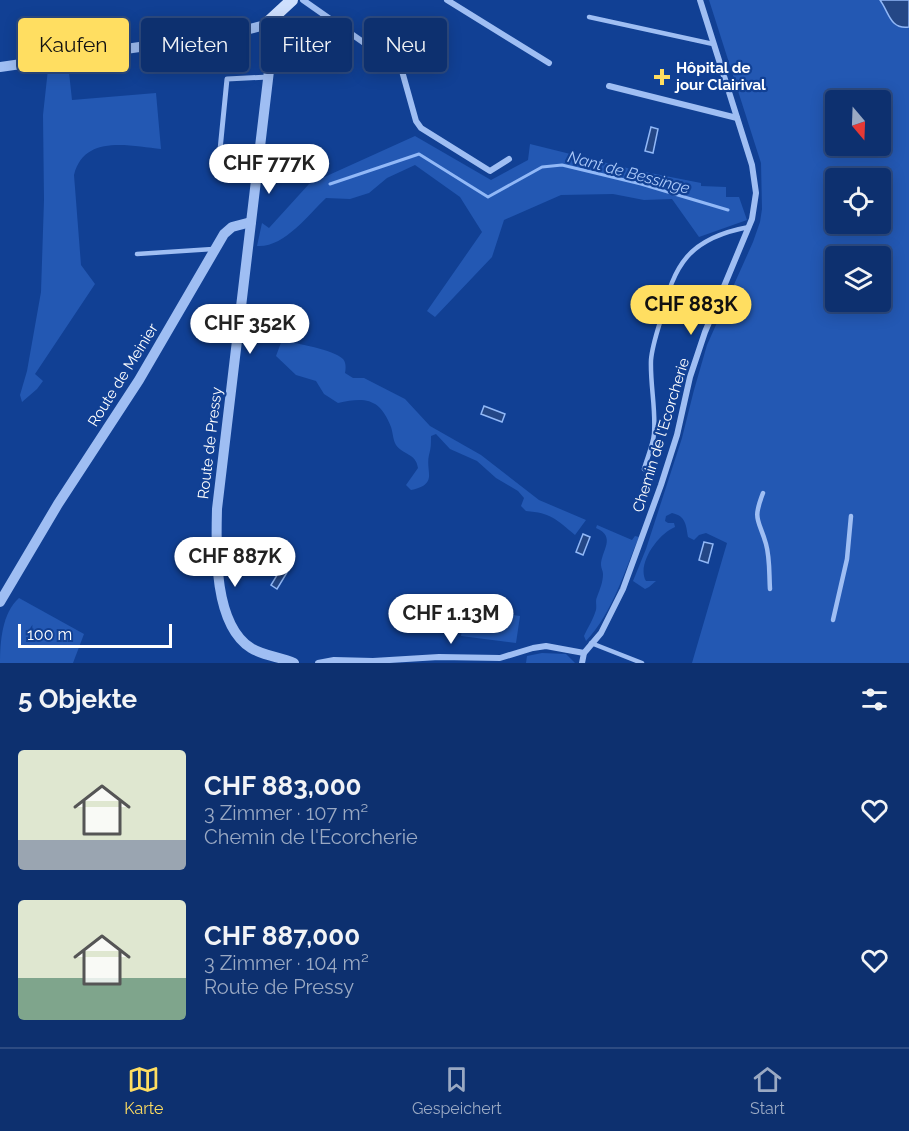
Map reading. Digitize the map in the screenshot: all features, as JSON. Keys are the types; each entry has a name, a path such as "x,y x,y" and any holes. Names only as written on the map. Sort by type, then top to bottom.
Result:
{"main road":[{"path":"273,18 292,0"}],"street":[{"path":"303,0 390,60 402,71 416,121 421,128 490,171 509,159"},
{"path":"447,0 549,63"},
{"name":"Chemin de l'Ecorcherie","path":"582,663 584,653 601,633 632,567 677,435 684,400 705,332 749,227 755,200 754,174 700,0"},
{"path":"0,67 230,34 261,26"},
{"path":"251,222 268,72"},
{"path":"217,176 227,79 268,76"},
{"path":"609,86 736,118"},
{"path":"219,160 258,164"},
{"name":"Route de Meinier","path":"0,602 58,504 140,380 228,229 251,222"},
{"name":"Route de Pressy","path":"251,222 217,509 218,575 229,618 243,642 260,653 294,663"},
{"path":"318,663 334,660 373,661 439,657 500,658 546,646 584,653"}],"lane":[{"path":"589,17 713,44"},
{"path":"644,469 654,435 651,358 667,292 682,261 696,247 749,227"},
{"path":"137,254 215,249"},
{"path":"763,493 757,519 766,545 770,589"},
{"path":"833,620 847,559 851,516"},
{"path":"591,643 642,663"}],"shaded area":[{"path":"709,0 909,0 909,663 692,663 727,543 706,533 694,540 688,537 686,525 677,514 672,513 666,516 665,521 674,523 675,527 656,542 644,566 646,581 656,581 645,589 633,581 646,549 682,438 707,345 753,242 762,209 761,163"},
{"path":"880,0 909,0 909,27 898,26 894,23"},
{"path":"48,72 69,72 72,100 156,93 161,149 110,145 87,153 79,162 74,175 81,265 95,284 35,374 43,381 22,402 20,395 27,371 41,292 44,200 43,115"},
{"path":"651,127 658,129 653,153 645,151"},
{"path":"415,136 491,180 528,160 530,144 635,170 701,183 701,186 726,187 726,197 739,197 747,220 699,237 672,199 644,200 613,194 561,195 504,220 492,257 435,317 427,311 482,232 460,197 415,165 387,178 369,193 350,199 326,198 286,236 277,242 257,246 262,223 269,228 309,184"},
{"path":"282,340 338,355 345,362 345,373 353,378 364,378 405,399 430,426 481,455 539,500 586,520 575,535 553,518 542,513 526,511 521,506 524,498 518,491 496,478 477,461 450,449 436,434 431,436 428,481 411,490 406,485 418,468 417,463 396,445 387,417 382,410 377,405 364,400 338,403 324,394 316,381 296,375 276,356"},
{"path":"484,406 505,414 502,422 481,414"},
{"path":"597,525 632,540 635,536 639,537 611,605 586,641 584,636 595,614 596,599 602,583 601,565 607,540 606,536 596,528"},
{"path":"583,534 590,537 583,555 576,552"},
{"path":"704,542 713,544 708,563 699,560"},
{"path":"285,562 291,566 277,589 271,585"},
{"path":"19,598 84,634 73,663 0,663 6,620 13,604"},
{"path":"465,608 520,616 516,643 461,636"},
{"path":"542,653 566,654 575,663 526,663 527,656"}],"waterway":[{"name":"Nant de Bessinge","path":"330,184 419,154 488,197 542,167 562,165 641,184 728,210"}],"place":[{"name":"Hôpital de jour Clairival","path":"662,77"}]}
